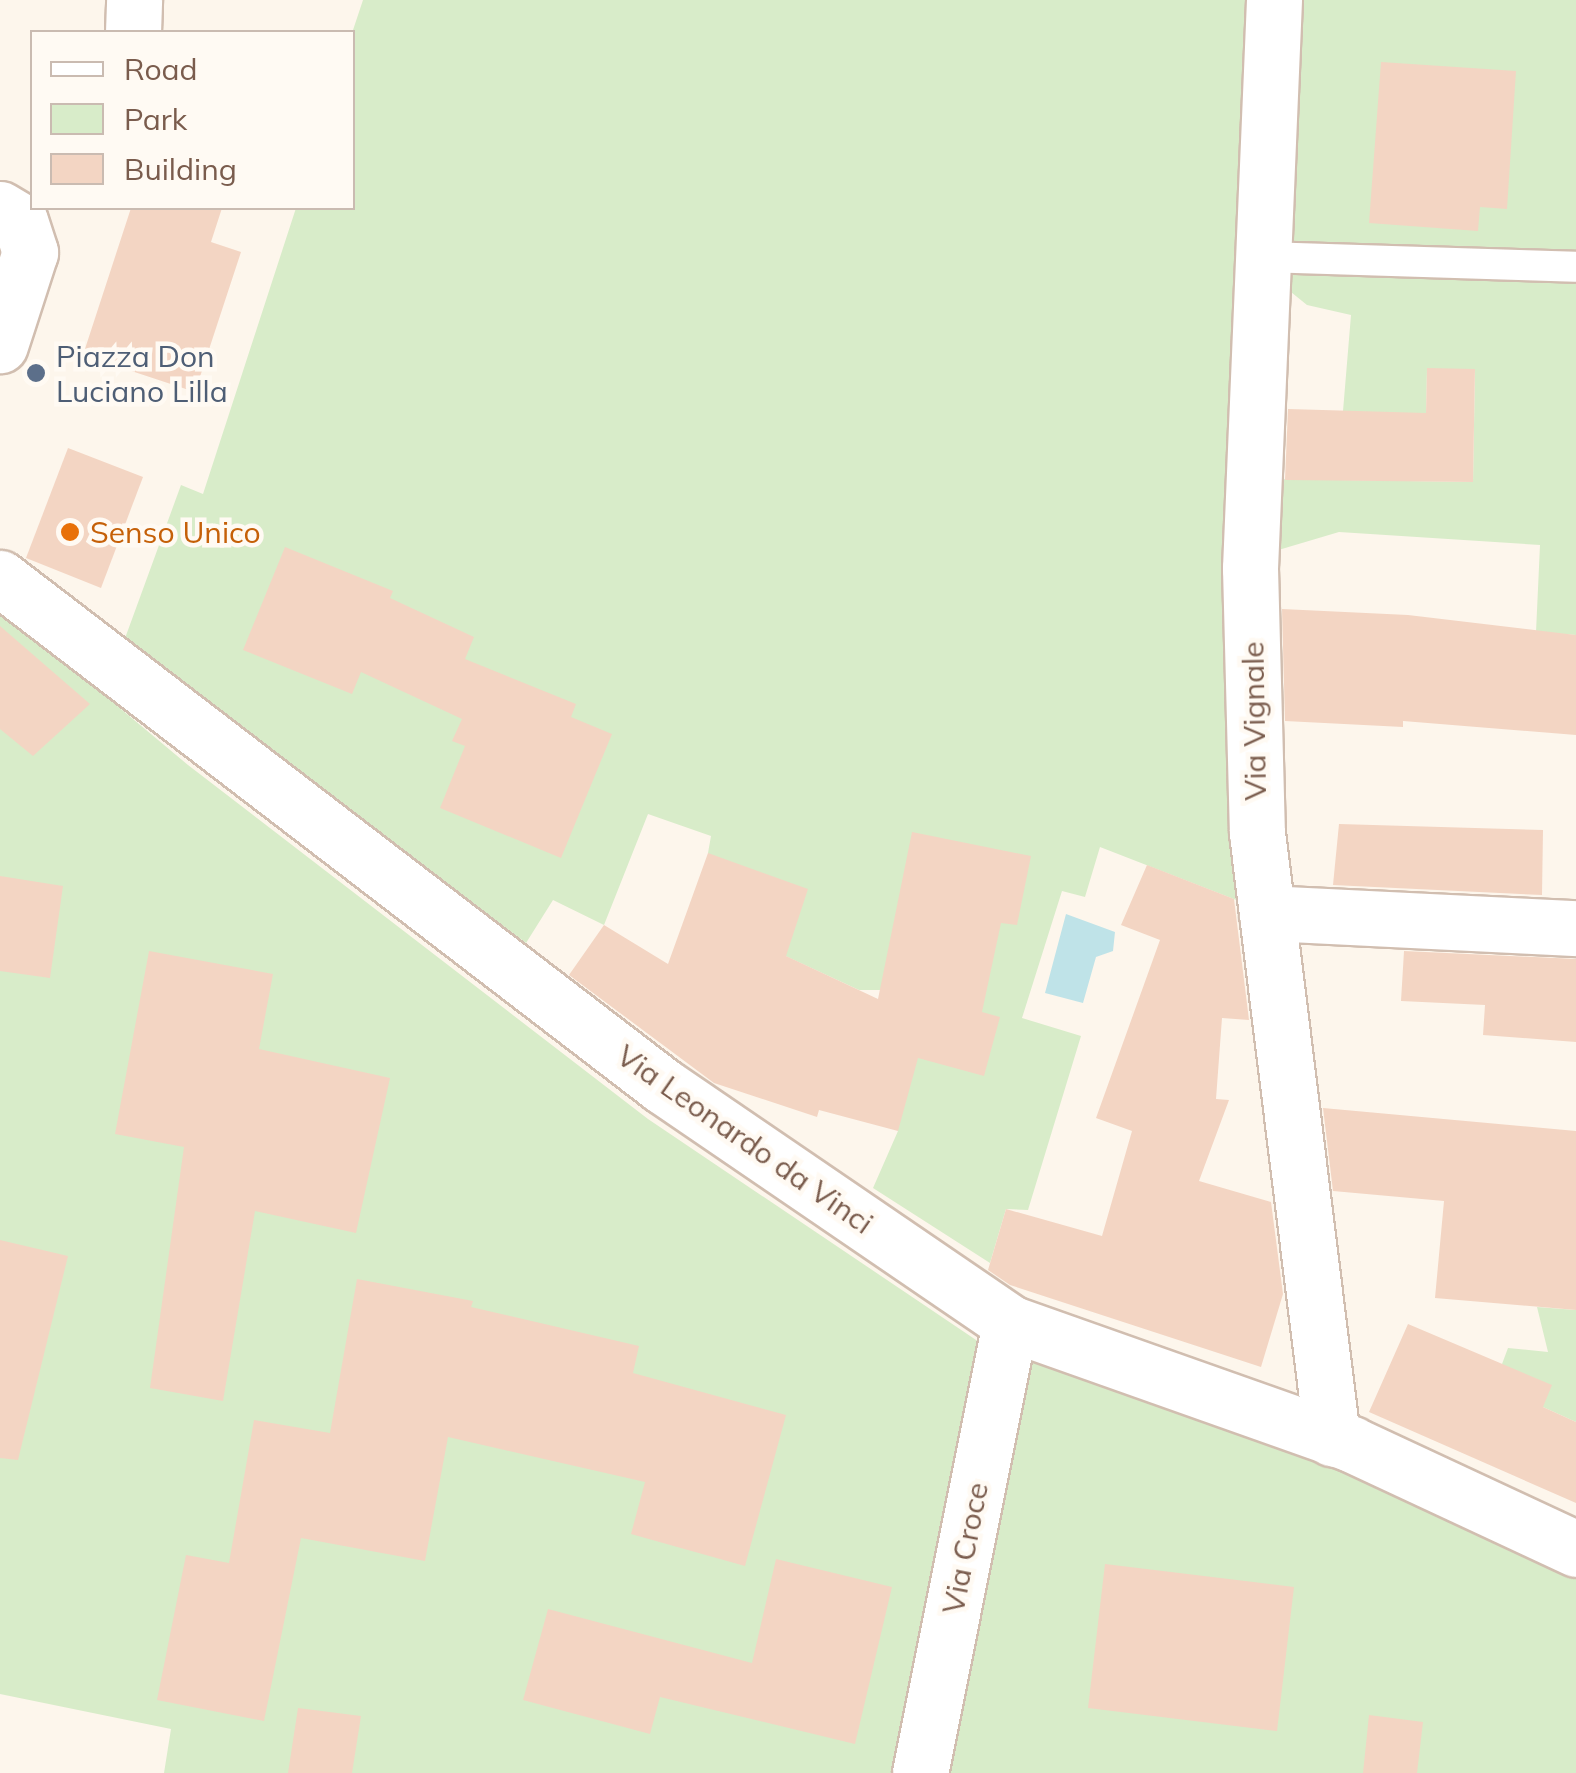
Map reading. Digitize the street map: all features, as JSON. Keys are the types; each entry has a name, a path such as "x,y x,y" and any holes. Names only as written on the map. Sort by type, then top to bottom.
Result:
{"street":[{"path":"133,30 134,0"},
{"name":"Via Vignale","path":"1274,0 1250,568 1257,833 1332,1438"},
{"path":"0,346 30,252 28,233 12,201"},
{"name":"Via Leonardo da Vinci","path":"0,578 663,1086 1010,1323 1332,1438 1576,1549"},
{"path":"1267,914 1576,928"},
{"name":"Via Croce","path":"920,1773 1010,1323"}],"lane":[{"path":"1263,257 1576,266"}],"green space":[{"path":"363,0 1255,0 1244,903 1100,847 1085,897 1062,891 1022,1018 1081,1036 1028,1210 1006,1209 990,1263 873,1188 898,1131 900,990 859,990 766,947 708,853 711,836 648,814 604,925 553,900 526,943 124,641 181,485 203,494 295,210 355,210 353,30"},
{"path":"1289,0 1576,0 1576,635 1536,632 1540,545 1339,532 1265,554 1273,479 1473,482 1475,369 1427,369 1426,419 1343,411 1351,315 1307,305 1286,288"},
{"path":"0,608 188,765 648,1119 985,1346 906,1773 164,1773 171,1729 0,1694"},
{"path":"1537,1307 1576,1310 1576,1422 1543,1407 1502,1364 1508,1348 1548,1352"},
{"path":"1014,1352 1322,1462 1576,1578 1576,1773 929,1773"}],"water":[{"path":"1066,914 1115,932 1113,951 1096,957 1083,1003 1045,993"}],"building":[{"path":"1381,62 1516,71 1507,209 1480,207 1478,231 1369,223"},
{"path":"130,210 221,210 211,242 241,252 195,392 83,355"},
{"path":"1427,368 1475,369 1473,482 1285,480 1288,409 1426,413"},
{"path":"68,448 143,477 101,588 26,558"},
{"path":"285,547 393,591 390,598 474,637 465,659 576,704 571,717 612,734 561,858 440,808 465,746 452,741 462,719 361,672 352,694 243,650"},
{"path":"1282,609 1408,615 1576,635 1576,735 1403,721 1403,727 1285,721"},
{"path":"0,626 90,704 33,756 0,729"},
{"path":"1339,824 1543,830 1542,895 1333,885"},
{"path":"912,832 1031,856 1017,925 1001,923 982,1012 1000,1017 984,1076 918,1058 898,1131 819,1110 817,1117 714,1083 569,975 604,925 668,964 708,853 808,889 786,956 878,999"},
{"path":"1147,865 1234,899 1249,1020 1222,1018 1216,1099 1229,1100 1199,1181 1271,1202 1283,1294 1261,1367 1010,1285 988,1270 1006,1209 1102,1236 1132,1131 1096,1118 1160,940 1121,925"},
{"path":"0,876 63,886 50,978 0,971"},
{"path":"149,951 273,974 259,1049 390,1078 356,1233 255,1211 223,1401 150,1388 184,1147 115,1134"},
{"path":"1404,951 1576,959 1576,1042 1483,1035 1485,1005 1401,1001"},
{"path":"1323,1108 1576,1131 1576,1310 1435,1298 1444,1201 1333,1191"},
{"path":"0,1240 68,1256 18,1460 0,1458"},
{"path":"357,1279 473,1301 471,1307 639,1346 633,1373 786,1415 745,1566 631,1534 645,1482 448,1437 425,1561 301,1538 264,1721 157,1700 186,1555 229,1563 254,1420 330,1433"},
{"path":"1408,1324 1552,1385 1543,1407 1576,1422 1576,1503 1369,1412"},
{"path":"776,1559 892,1587 855,1744 660,1697 650,1734 523,1700 548,1609 752,1663"},
{"path":"1105,1564 1294,1587 1277,1731 1088,1708"},
{"path":"298,1708 361,1716 352,1773 288,1773"},
{"path":"1369,1715 1423,1722 1417,1773 1363,1773"}],"place":[{"name":"Piazza Don Luciano Lilla","path":"36,373"},
{"name":"Senso Unico","path":"70,532"}]}
